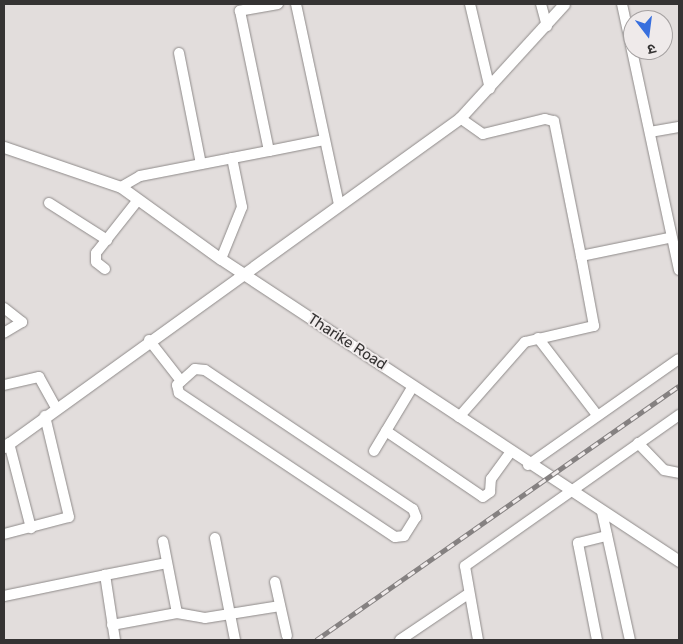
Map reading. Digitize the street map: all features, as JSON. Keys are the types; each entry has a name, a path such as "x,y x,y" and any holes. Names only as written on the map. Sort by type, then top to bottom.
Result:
{"street":[{"path":"269,151 240,7 278,4"},
{"path":"296,4 339,205"},
{"path":"470,4 490,89"},
{"path":"542,4 547,26"},
{"path":"31,528 6,445 150,340 245,275 460,118 490,89 547,26 564,4"},
{"path":"622,4 650,132 669,238 678,264"},
{"path":"178,53 201,164"},
{"path":"459,418 521,345 538,338 594,326 554,121 545,118 483,134 460,118"},
{"path":"650,132 679,127"},
{"path":"121,187 140,176 324,140"},
{"name":"Tharike Road","path":"4,147 121,187 245,275 528,465 679,562"},
{"path":"222,259 242,202 232,158"},
{"path":"105,269 95,257 138,200"},
{"path":"49,203 107,240"},
{"path":"581,256 669,238"},
{"path":"4,308 22,322 4,333"},
{"path":"538,338 597,415"},
{"path":"150,340 181,381"},
{"path":"528,465 679,358"},
{"path":"195,369 205,370 412,509 416,517 404,536 395,537 179,393 176,387 181,381 195,369"},
{"path":"4,385 39,377 56,408"},
{"path":"374,451 413,386"},
{"path":"478,640 464,572 469,563 679,415"},
{"path":"4,534 69,517 45,416"},
{"path":"386,432 483,496 490,492 491,479 510,453"},
{"path":"638,443 664,470 679,473"},
{"path":"602,512 630,640"},
{"path":"597,640 578,543 607,536"},
{"path":"215,538 235,640"},
{"path":"163,541 177,613"},
{"path":"4,596 167,563"},
{"path":"105,575 116,640"},
{"path":"275,582 287,636"},
{"path":"400,640 468,594"},
{"path":"112,625 177,613 205,618 280,606"}],"railway":[{"path":"316,640 679,386"}]}
